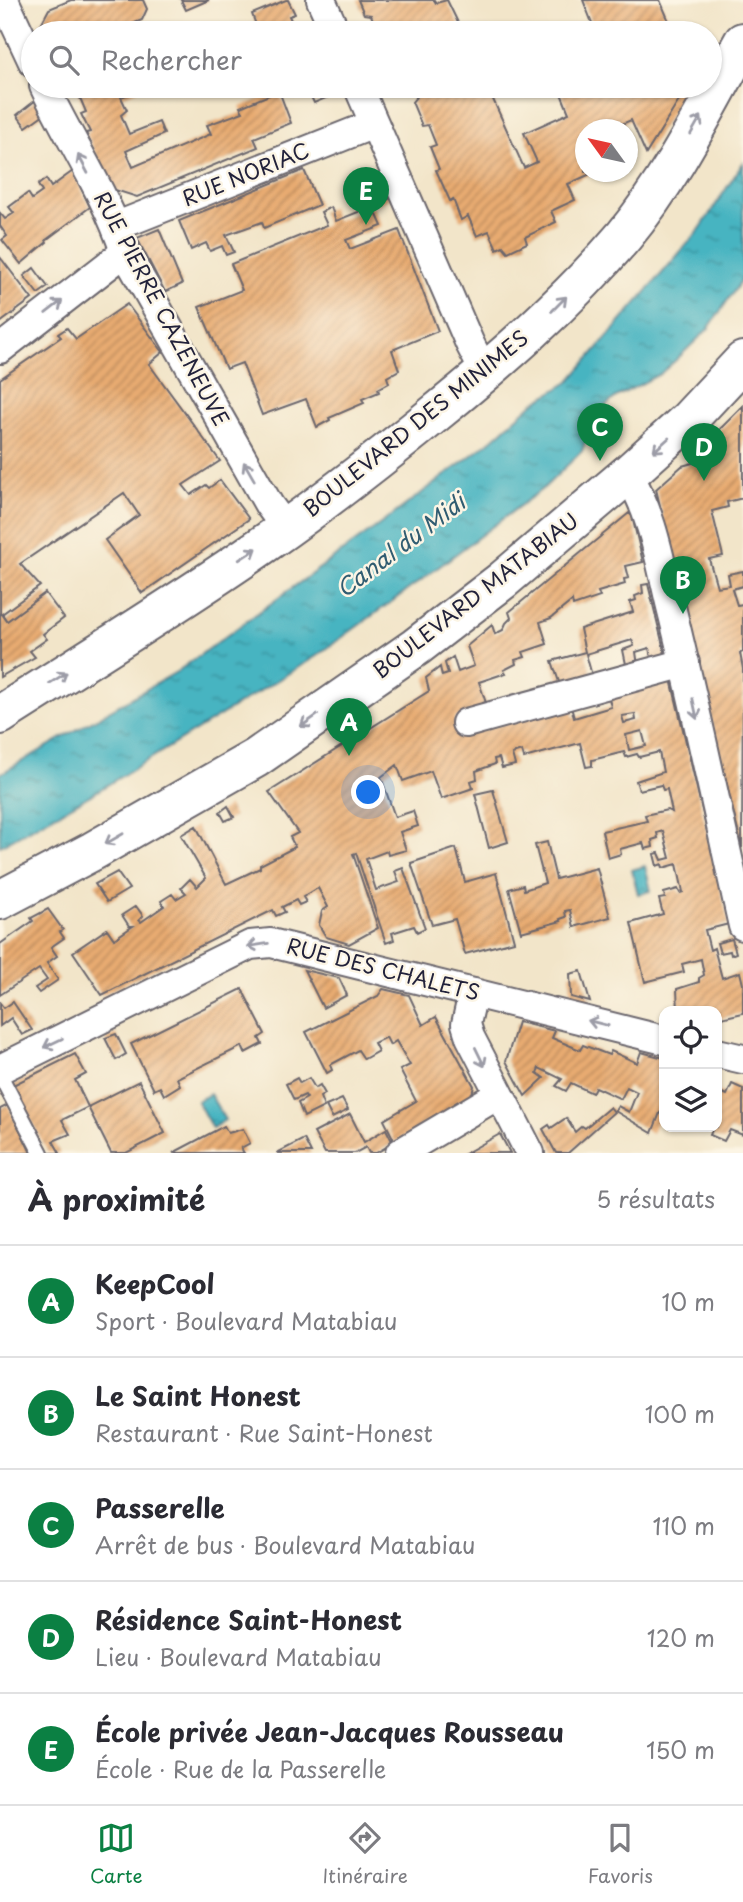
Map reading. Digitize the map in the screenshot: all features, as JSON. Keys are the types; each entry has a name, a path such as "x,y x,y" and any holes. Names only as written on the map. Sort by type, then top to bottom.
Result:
{"main road":[{"name":"BOULEVARD DES MINIMES","path":"722,79 743,42"},
{"name":"BOULEVARD DES MINIMES","path":"0,715 134,630 286,528 366,470 485,373 553,310 624,235 664,180 711,98"},
{"name":"BOULEVARD MATABIAU","path":"0,900 93,851 256,758 427,639 503,580 628,474 689,419 743,361"}],"street":[{"path":"321,0 331,21"},
{"path":"10,2 21,31"},
{"name":"RUE PIERRE CAZENEUVE","path":"50,98 121,239 241,457 286,528"},
{"path":"363,98 485,373"},
{"name":"RUE NORIAC","path":"0,349 121,239 374,124"},
{"path":"628,474 647,513 685,663 743,926"},
{"path":"466,723 685,663"},
{"name":"RUE DES CHALETS","path":"0,1069 250,945 271,943 659,1039"},
{"path":"473,993 466,1024 470,1037 530,1153"},
{"path":"722,1054 743,1059"},
{"path":"400,1153 498,1095"}],"lane":[{"path":"0,1075 41,1153"}],"water":[{"name":"Canal du Midi","path":"743,163 743,278 708,329 677,359 660,374 616,397 602,409 593,422 582,451 545,487 315,657 96,792 0,846 0,774 178,671 390,517 493,439 532,404 569,382 700,229"},
{"path":"645,866 651,891 638,894 632,870"},
{"path":"210,1094 225,1120 212,1128 197,1101"}],"building":[{"path":"71,0 143,0 147,9 140,21 43,21 49,9"},
{"path":"181,0 209,0 186,10"},
{"path":"288,0 295,14 289,16 291,21 255,21 252,14"},
{"path":"358,0 434,0 436,3 447,0 457,21 373,21 371,15 364,14"},
{"path":"583,0 660,0 669,21 591,21"},
{"path":"80,98 121,98 127,110 121,115 129,134 159,122 164,134 126,151 133,167 211,134 207,125 243,112 240,107 262,98 282,98 291,123 254,138 258,147 137,197 112,189 86,133 90,132 81,114 86,112"},
{"path":"312,98 326,98 314,103"},
{"path":"415,98 492,98 524,168 537,162 524,133 569,113 563,98 681,98 646,154 638,136 638,119 575,119 575,181 568,184 575,200 551,211 556,222 525,237 527,243 508,252 503,246 497,249 489,231 477,236 468,216 461,220 453,199 450,201 436,170 439,169 430,147 436,145 428,125 422,126 412,102"},
{"path":"36,100 44,114 26,127 17,115"},
{"path":"304,170 319,205 264,228 262,222 226,235 234,252 226,255 222,246 210,251 206,243 191,250 179,221"},
{"path":"73,171 90,207 46,240 47,242 21,264 2,240 7,236 0,226 0,213 5,219 14,213 9,207 28,193 32,199 42,192 38,185 46,179 51,187"},
{"path":"384,186 389,199 377,204 372,191"},
{"path":"373,206 382,226 346,240 350,249 399,230 438,331 392,350 399,370 387,377 389,383 378,389 379,392 362,399 364,403 329,418 330,420 317,427 306,399 262,415 242,363 226,369 199,307 242,290 231,264 327,225 321,212 331,207 336,221"},
{"path":"159,229 182,284 165,292 137,238"},
{"path":"0,257 32,299 0,323"},
{"path":"34,268 48,287 38,294 24,276"},
{"path":"127,304 163,352 149,364 220,461 183,485 191,495 220,480 249,519 142,593 105,540 139,515 124,493 20,564 40,586 2,614 7,621 45,593 64,618 43,634 47,639 30,651 35,657 0,677 0,379 61,337 58,334 67,328 76,339"},
{"path":"743,406 743,498 727,502 728,507 712,511 723,556 709,559 717,587 730,585 728,574 743,571 743,586 732,589 737,605 743,604 743,652 740,653 743,669 742,848 656,489 682,466 707,459 703,446"},
{"path":"629,513 632,516 643,562 626,566 629,578 624,579 625,584 598,592 600,597 573,606 572,601 551,618 540,622 547,644 523,652 525,657 515,660 516,664 504,670 506,673 479,682 488,709 454,718 459,736 565,707 570,703 574,718 611,707 608,694 671,679 729,924 705,930 710,950 714,948 722,978 740,972 743,984 743,1013 722,1018 722,1006 678,1006 677,989 699,982 699,978 704,975 701,959 682,964 684,972 645,982 631,923 663,914 659,899 665,898 664,893 678,889 680,893 683,892 677,864 663,868 662,864 657,866 654,854 659,853 662,860 670,858 663,831 657,833 658,838 652,840 653,847 645,849 643,843 620,849 621,854 608,858 602,831 647,821 645,815 667,810 672,812 667,789 663,790 661,785 639,790 636,781 663,772 659,752 626,757 624,752 592,760 592,766 586,767 580,743 524,758 522,751 512,754 515,765 502,768 499,758 494,759 495,764 476,771 477,779 471,781 473,788 441,799 431,771 403,781 397,765 381,777 395,817 413,811 418,826 400,832 406,850 388,855 387,851 366,859 376,890 399,882 395,871 403,868 425,928 417,932 414,926 392,933 394,940 386,943 356,853 353,854 378,928 349,944 326,937 319,925 322,911 328,907 318,888 303,897 306,902 299,905 296,900 282,907 285,912 276,916 273,910 102,995 73,952 107,929 114,939 133,926 129,926 122,915 136,906 143,916 139,920 141,922 164,906 161,901 172,894 176,899 186,893 181,888 190,879 197,887 206,878 181,835 196,826 226,884 295,847 290,837 298,833 269,792 429,691 426,678 440,667 442,676 448,674 445,663 453,657 458,672 474,666 467,646 492,625 495,634 503,630 511,618 509,612","holes":["635,714 636,720 624,723 622,716","642,731 646,746 629,750 626,735"]},
{"path":"648,584 666,658 652,662 649,648 636,652 638,666 627,669 623,650 634,646 632,640 586,654 593,679 561,688 552,661 585,652 580,629 633,612 630,602 643,593 642,585"},
{"path":"493,790 508,842 489,848 475,794"},
{"path":"228,806 234,817 225,821 220,812"},
{"path":"547,842 556,879 597,868 610,917 574,927 570,910 565,911 566,917 560,919 561,921 521,932 509,889 523,885 524,890 545,883 535,845"},
{"path":"456,848 465,882 496,873 514,941 465,954 455,919 432,925 411,863"},
{"path":"117,872 129,889 107,902 95,884"},
{"path":"48,909 63,930 60,932 64,938 51,947 57,956 47,963 58,980 39,993 35,988 47,980 39,969 0,995 0,944 33,921 31,918"},
{"path":"732,939 736,953 720,953 717,943"},
{"path":"304,970 339,978 347,995 323,1008"},
{"path":"581,971 590,1002 571,997 570,974"},
{"path":"242,989 265,1034 259,1038 262,1044 245,1053 242,1046 177,1078 180,1085 164,1095 160,1087 154,1090 131,1044"},
{"path":"383,989 409,995 423,1025 436,1017 474,1086 471,1098 395,1142 384,1120 416,1101 400,1070 410,1065 396,1041 390,1045 386,1037 374,1043 378,1051 364,1059 358,1050 330,1065 332,1070 327,1073 306,1032 378,996"},
{"path":"13,1002 32,1030 22,1035 11,1018 0,1026 0,1003 4,1008"},
{"path":"518,1022 555,1031 552,1038 580,1050 583,1045 609,1055 611,1051 637,1063 641,1052 659,1057 659,1116 652,1133 615,1111 618,1106 629,1112 637,1092 627,1087 621,1099 595,1087 592,1093 571,1083 566,1091 556,1086 562,1079 539,1068 537,1073 544,1078 525,1096 506,1061"},
{"path":"116,1034 126,1054 116,1060 105,1038"},
{"path":"75,1054 86,1074 75,1080 88,1107 62,1120 70,1134 53,1141 60,1153 48,1153 13,1085"},
{"path":"297,1078 300,1083 309,1078 315,1088 320,1085 325,1094 320,1097 324,1107 304,1117 298,1103 307,1098 305,1095 294,1100 286,1084"},
{"path":"139,1081 165,1133 126,1153 111,1153 88,1107"},
{"path":"732,1084 743,1089 743,1135 730,1130 724,1141 710,1135 711,1132 722,1132 722,1093 727,1095"},
{"path":"342,1099 348,1110 332,1118 326,1106"},
{"path":"8,1105 31,1153 0,1153 0,1109"},
{"path":"610,1107 614,1112 568,1153 556,1153 543,1129 549,1125 551,1128 566,1118 575,1132 582,1126 585,1128"},
{"path":"350,1114 364,1142 386,1129 393,1143 376,1153 369,1153 366,1147 355,1153 325,1153 314,1133"},
{"path":"224,1126 228,1133 243,1129 250,1143 241,1148 244,1153 173,1153"},
{"path":"500,1134 510,1153 466,1153"},
{"path":"304,1139 311,1153 277,1153"}],"place":[{"name":"École privée Jean-Jacques Rousseau","path":"366,225"},
{"name":"Passerelle","path":"600,461"},
{"name":"Résidence Saint-Honest","path":"704,481"},
{"name":"Le Saint Honest","path":"683,614"},
{"name":"KeepCool","path":"349,756"}]}
